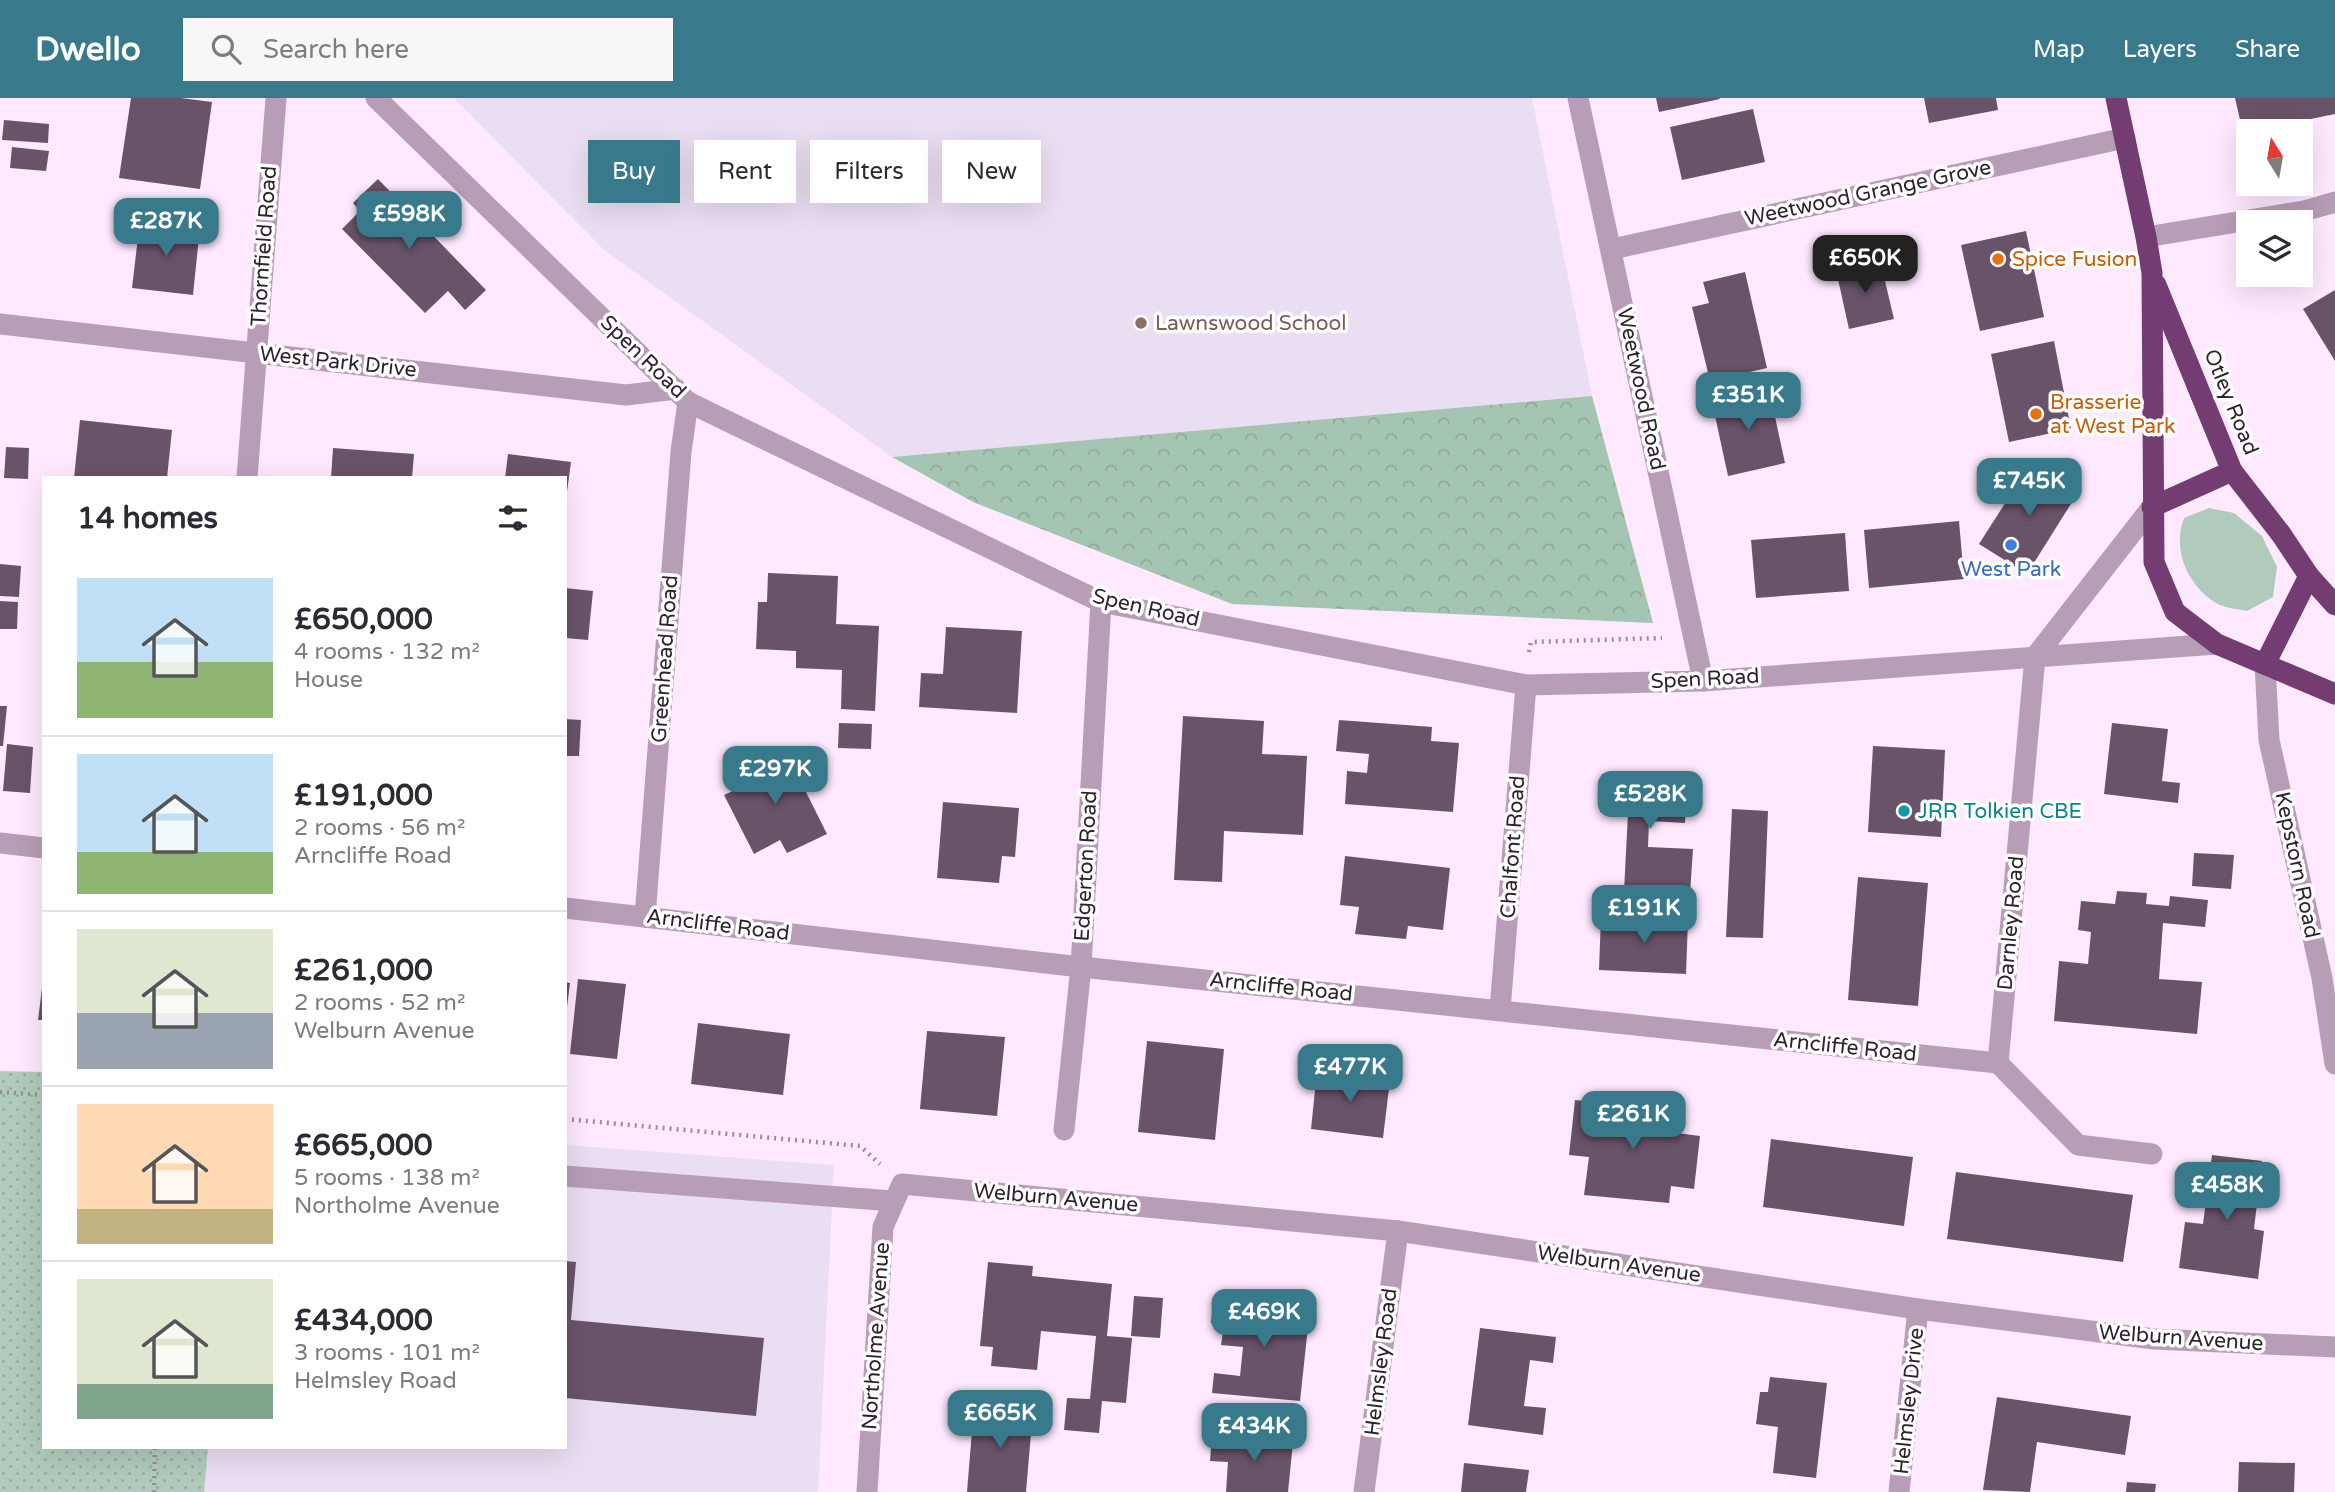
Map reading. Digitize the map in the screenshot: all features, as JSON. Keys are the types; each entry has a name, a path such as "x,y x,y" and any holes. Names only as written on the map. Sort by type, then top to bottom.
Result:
{"highway":[{"name":"Otley Road","path":"2116,98 2152,273 2154,562 2175,612 2217,644 2335,694"},
{"name":"Otley Road","path":"2152,273 2232,471 2281,534 2309,576 2335,605"},
{"path":"2152,507 2232,471"},
{"path":"2265,664 2309,576"}],"street":[{"name":"Thornfield Road","path":"247,476 276,98"},
{"name":"Spen Road","path":"376,98 682,395 1101,602 1526,685 1703,681 2217,644"},
{"name":"Weetwood Road","path":"1578,98 1703,681"},
{"name":"Weetwood Grange Grove","path":"1612,249 2125,138"},
{"path":"2146,237 2304,211 2335,202"},
{"name":"West Park Drive","path":"0,324 626,395 682,395"},
{"name":"Greenhead Road","path":"645,917 681,452 682,395"},
{"path":"2035,657 2152,507"},
{"name":"Edgerton Road","path":"1064,1130 1081,967 1101,602"},
{"name":"Darnley Road","path":"1998,1063 2035,657"},
{"name":"Kepstorn Road","path":"2265,664 2269,740 2328,980 2335,1065"},
{"name":"Chalfont Road","path":"1500,1010 1526,685"},
{"path":"0,843 42,848"},
{"name":"Arncliffe Road","path":"567,908 1081,967 1998,1063"},
{"path":"1998,1063 2078,1145 2152,1154"},
{"name":"Welburn Avenue","path":"567,1176 897,1192 1398,1231 1919,1309 2154,1339 2335,1347"},
{"name":"Northolme Avenue","path":"867,1492 883,1227 897,1192"},
{"name":"Helmsley Road","path":"1364,1492 1398,1231"},
{"name":"Helmsley Drive","path":"1899,1492 1919,1309"}],"path":[{"path":"1526,685 1531,642 1693,637"},
{"path":"0,1092 42,1095"},
{"path":"567,1119 860,1146 897,1192"},
{"path":"154,1492 155,1449"}],"shaded area":[{"name":"Lawnswood School","path":"454,98 1532,98 1592,396 892,457 604,250"},
{"path":"567,1145 834,1165 818,1492 204,1492 208,1449 567,1449"}],"green space":[{"path":"1592,396 1653,623 1232,604 973,502 892,457"},
{"path":"2209,508 2234,513 2262,536 2277,567 2273,597 2247,611 2216,603 2197,586 2185,565 2180,542 2184,518"},
{"path":"0,1071 42,1072 42,1449 208,1449 204,1492 0,1492"}],"building":[{"path":"131,98 181,98 212,102 200,189 119,178"},
{"path":"1656,98 1719,98 1720,99 1659,112"},
{"path":"1924,98 1996,98 1998,110 1929,123"},
{"path":"2235,98 2335,98 2335,114 2311,119 2240,119"},
{"path":"1753,109 1765,162 1682,180 1670,127"},
{"path":"4,120 49,124 48,143 2,140"},
{"path":"12,147 49,151 46,171 10,168"},
{"path":"378,179 486,290 465,310 448,291 425,313 342,229 360,211 353,203"},
{"path":"140,220 200,227 193,295 132,288"},
{"path":"2026,231 2044,317 1980,331 1961,245"},
{"path":"1880,260 1894,319 1849,329 1836,270"},
{"path":"1745,272 1767,368 1710,381 1692,307 1709,303 1703,282"},
{"path":"2335,290 2335,361 2303,309"},
{"path":"2054,341 2071,429 2009,442 1991,354"},
{"path":"1769,389 1785,463 1728,476 1712,402"},
{"path":"80,420 172,430 167,476 74,476"},
{"path":"6,447 29,448 28,479 4,478"},
{"path":"333,448 414,454 412,476 331,476"},
{"path":"508,454 571,462 567,492 567,476 505,476"},
{"path":"2032,461 2079,491 2027,574 1979,544"},
{"path":"1959,521 1964,579 1869,588 1864,530"},
{"path":"1845,533 1849,591 1756,598 1751,540"},
{"path":"0,564 21,566 19,597 0,596"},
{"path":"768,573 838,576 836,624 879,626 875,711 841,709 842,670 796,668 796,651 756,649 758,602 767,602"},
{"path":"567,588 593,591 588,640 567,638"},
{"path":"0,601 18,602 17,629 0,629"},
{"path":"946,627 1022,631 1017,713 919,707 921,673 943,674"},
{"path":"0,706 7,706 3,746 0,746"},
{"path":"1183,716 1264,721 1262,754 1307,756 1303,835 1224,831 1222,882 1174,880"},
{"path":"567,719 581,720 579,756 567,756"},
{"path":"1339,720 1432,727 1431,741 1459,743 1453,812 1345,804 1347,771 1367,773 1369,754 1336,751"},
{"path":"839,723 872,724 871,749 838,748"},
{"path":"2112,723 2168,729 2162,781 2180,783 2178,803 2104,794"},
{"path":"7,744 33,747 30,793 3,791"},
{"path":"1873,746 1945,750 1941,837 1868,832"},
{"path":"784,748 827,834 787,853 780,840 754,854 724,795 748,784 741,770"},
{"path":"1602,774 1687,779 1685,823 1649,821 1648,847 1693,849 1690,894 1624,891 1628,813 1600,812"},
{"path":"943,802 1019,808 1015,857 1002,856 999,883 937,878"},
{"path":"1732,809 1768,811 1763,938 1726,937"},
{"path":"2194,853 2234,855 2231,889 2192,886"},
{"path":"1345,856 1450,868 1443,930 1408,926 1406,939 1355,934 1359,907 1340,905"},
{"path":"1858,877 1928,883 1918,1006 1848,1000"},
{"path":"2117,891 2147,893 2146,904 2169,906 2170,896 2208,900 2205,927 2163,923 2159,979 2202,982 2197,1034 2054,1021 2059,961 2088,964 2091,932 2078,930 2081,901 2115,904"},
{"path":"1601,916 1688,920 1686,974 1599,970"},
{"path":"578,979 626,984 617,1059 570,1054"},
{"path":"567,982 570,983 567,1007"},
{"path":"42,988 42,1020 38,1020"},
{"path":"698,1023 790,1034 783,1095 691,1084"},
{"path":"927,1031 1005,1037 997,1116 920,1109"},
{"path":"1147,1041 1224,1049 1215,1140 1138,1132"},
{"path":"1317,1071 1390,1080 1383,1138 1311,1129"},
{"path":"1575,1100 1679,1111 1677,1133 1700,1136 1694,1189 1671,1186 1669,1203 1584,1195 1589,1157 1569,1155"},
{"path":"1771,1139 1913,1157 1904,1226 1763,1207"},
{"path":"2212,1155 2262,1161 2254,1229 2264,1231 2258,1279 2179,1268 2185,1222 2203,1224"},
{"path":"1956,1172 2133,1195 2123,1262 1947,1239"},
{"path":"567,1261 576,1262 571,1320 764,1338 756,1416 567,1398"},
{"path":"988,1262 1033,1266 1032,1276 1112,1284 1107,1336 1132,1338 1126,1403 1102,1401 1099,1433 1064,1430 1067,1398 1090,1399 1096,1336 1041,1331 1037,1370 991,1366 993,1347 980,1346"},
{"path":"1134,1296 1163,1298 1160,1338 1131,1336"},
{"path":"1226,1299 1310,1308 1300,1401 1212,1393 1214,1373 1240,1376 1243,1347 1221,1345 1224,1325 1211,1323 1213,1307 1225,1308"},
{"path":"1480,1328 1556,1337 1553,1363 1530,1360 1524,1406 1546,1408 1543,1435 1468,1425"},
{"path":"1770,1377 1827,1383 1816,1478 1773,1473 1778,1427 1756,1424 1760,1392 1768,1392"},
{"path":"1997,1397 2131,1416 2125,1455 2037,1442 2030,1492 1983,1490"},
{"path":"974,1406 1033,1410 1026,1492 967,1492"},
{"path":"1212,1435 1293,1442 1288,1492 1226,1492 1228,1462 1210,1461"},
{"path":"2239,1462 2295,1463 2294,1492 2238,1492"},
{"path":"1464,1463 1529,1470 1526,1492 1461,1492"},
{"path":"2127,1482 2156,1484 2155,1492 2126,1492"}],"place":[{"name":"Spice Fusion","path":"1998,259"},
{"name":"Lawnswood School","path":"1141,323"},
{"name":"Brasserie at West Park","path":"2036,414"},
{"name":"West Park","path":"2011,545"},
{"name":"JRR Tolkien CBE","path":"1904,811"}]}
